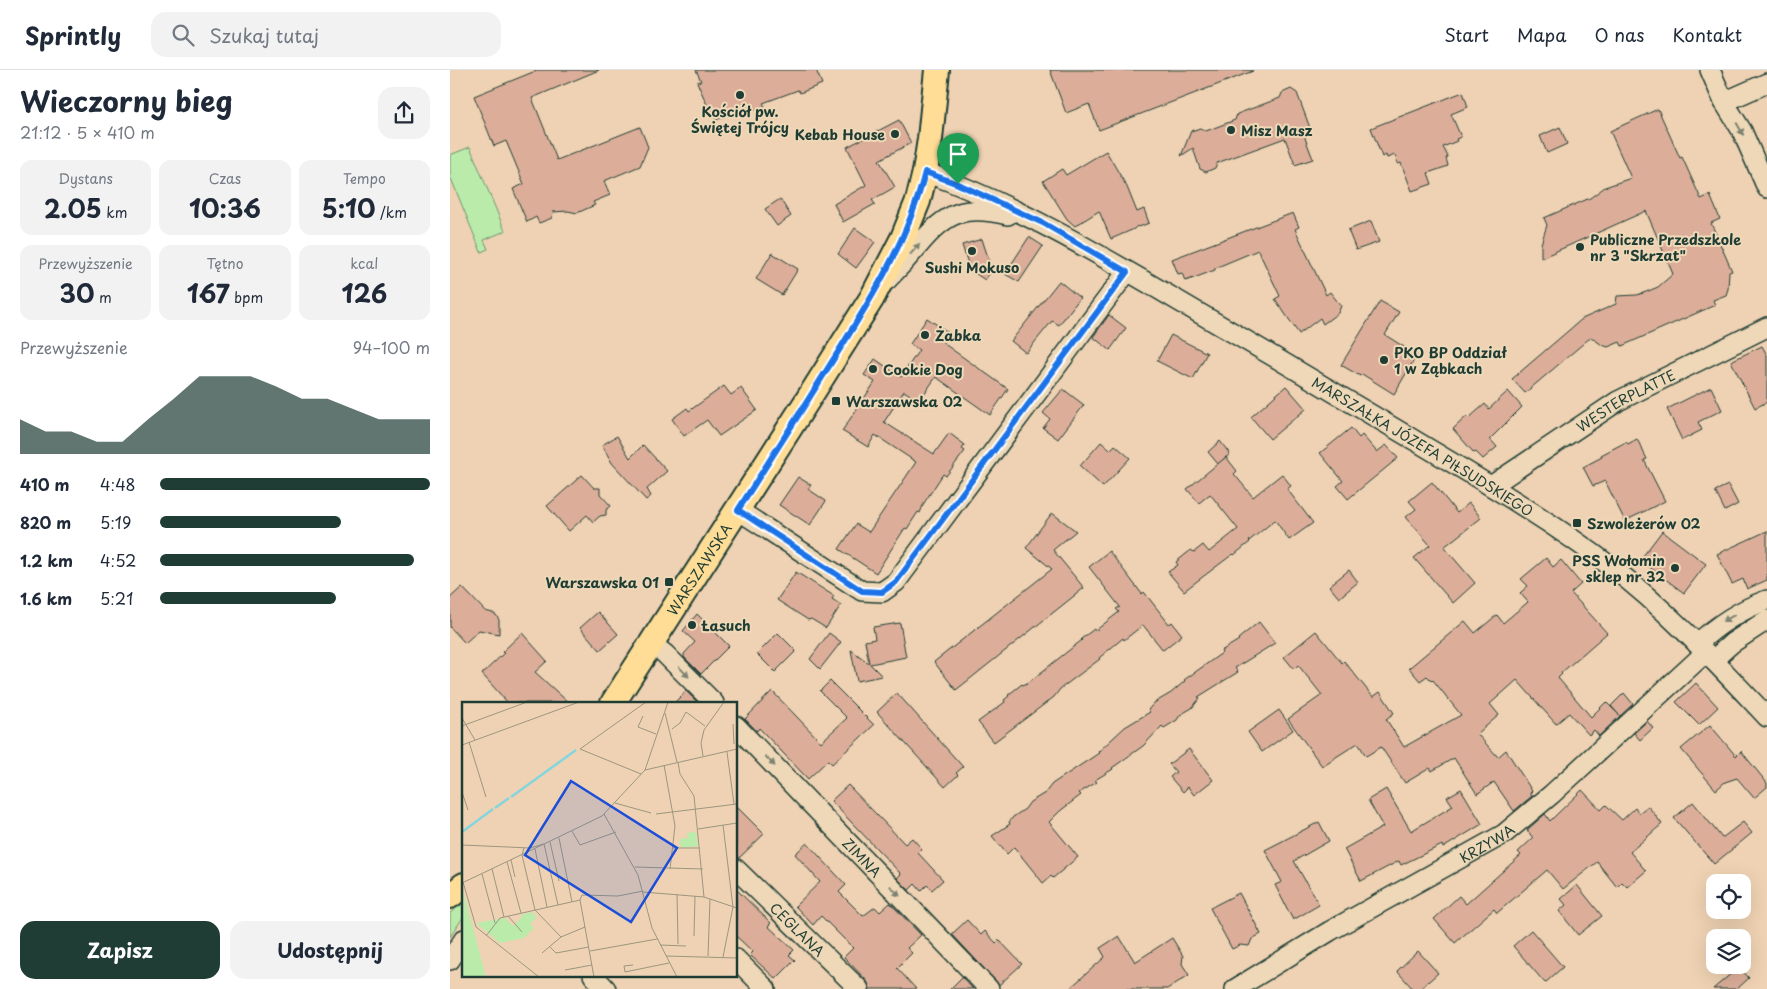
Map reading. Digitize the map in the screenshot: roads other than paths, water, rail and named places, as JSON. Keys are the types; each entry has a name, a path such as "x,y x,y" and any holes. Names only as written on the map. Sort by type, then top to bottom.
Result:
{"main road":[{"path":"925,172 937,70"},
{"name":"WARSZAWSKA","path":"614,702 872,298 903,238 918,200 925,172"},
{"path":"450,896 462,887"}],"street":[{"path":"1710,70 1724,102 1742,131 1767,188"},
{"path":"1724,102 1767,83"},
{"name":"MARSZAŁKA JÓZEFA PIŁSUDSKIEGO","path":"925,172 958,184 1043,223 1294,368 1491,486 1569,537 1657,605 1767,717"},
{"name":"MARSZAŁKA JÓZEFA PIŁSUDSKIEGO","path":"872,298 930,232 944,219 968,211 983,210 1043,223"},
{"path":"738,510 862,591 882,592 896,582 1127,272"},
{"name":"WESTERPLATTE","path":"1491,486 1618,401 1767,328"},
{"path":"1705,652 1721,623 1749,607 1767,600"},
{"path":"1705,652 1732,643 1767,620"},
{"path":"652,644 665,654 713,702"},
{"name":"KRZYWA","path":"1235,989 1330,931 1504,834 1552,794 1705,652"},
{"name":"ZIMNA","path":"738,728 989,989"},
{"name":"CEGLANA","path":"738,871 859,989"},
{"path":"450,960 462,942"},
{"path":"738,961 766,989"},
{"path":"594,976 606,989"}],"place":[{"name":"Kościół pw. Świętej Trójcy","path":"740,95"},
{"name":"Misz Masz","path":"1231,130"},
{"name":"Kebab House","path":"895,134"},
{"name":"Publiczne Przedszkole nr 3 \"Skrzat\"","path":"1580,247"},
{"name":"Sushi Mokuso","path":"972,251"},
{"name":"Żabka","path":"925,335"},
{"name":"PKO BP Oddział 1 w Ząbkach","path":"1384,360"},
{"name":"Cookie Dog","path":"873,369"},
{"name":"Warszawska 02","path":"836,401"},
{"name":"Szwoleżerów 02","path":"1577,523"},
{"name":"PSS Wołomin sklep nr 32","path":"1675,568"},
{"name":"Warszawska 01","path":"669,582"},
{"name":"Łasuch","path":"692,625"}]}
